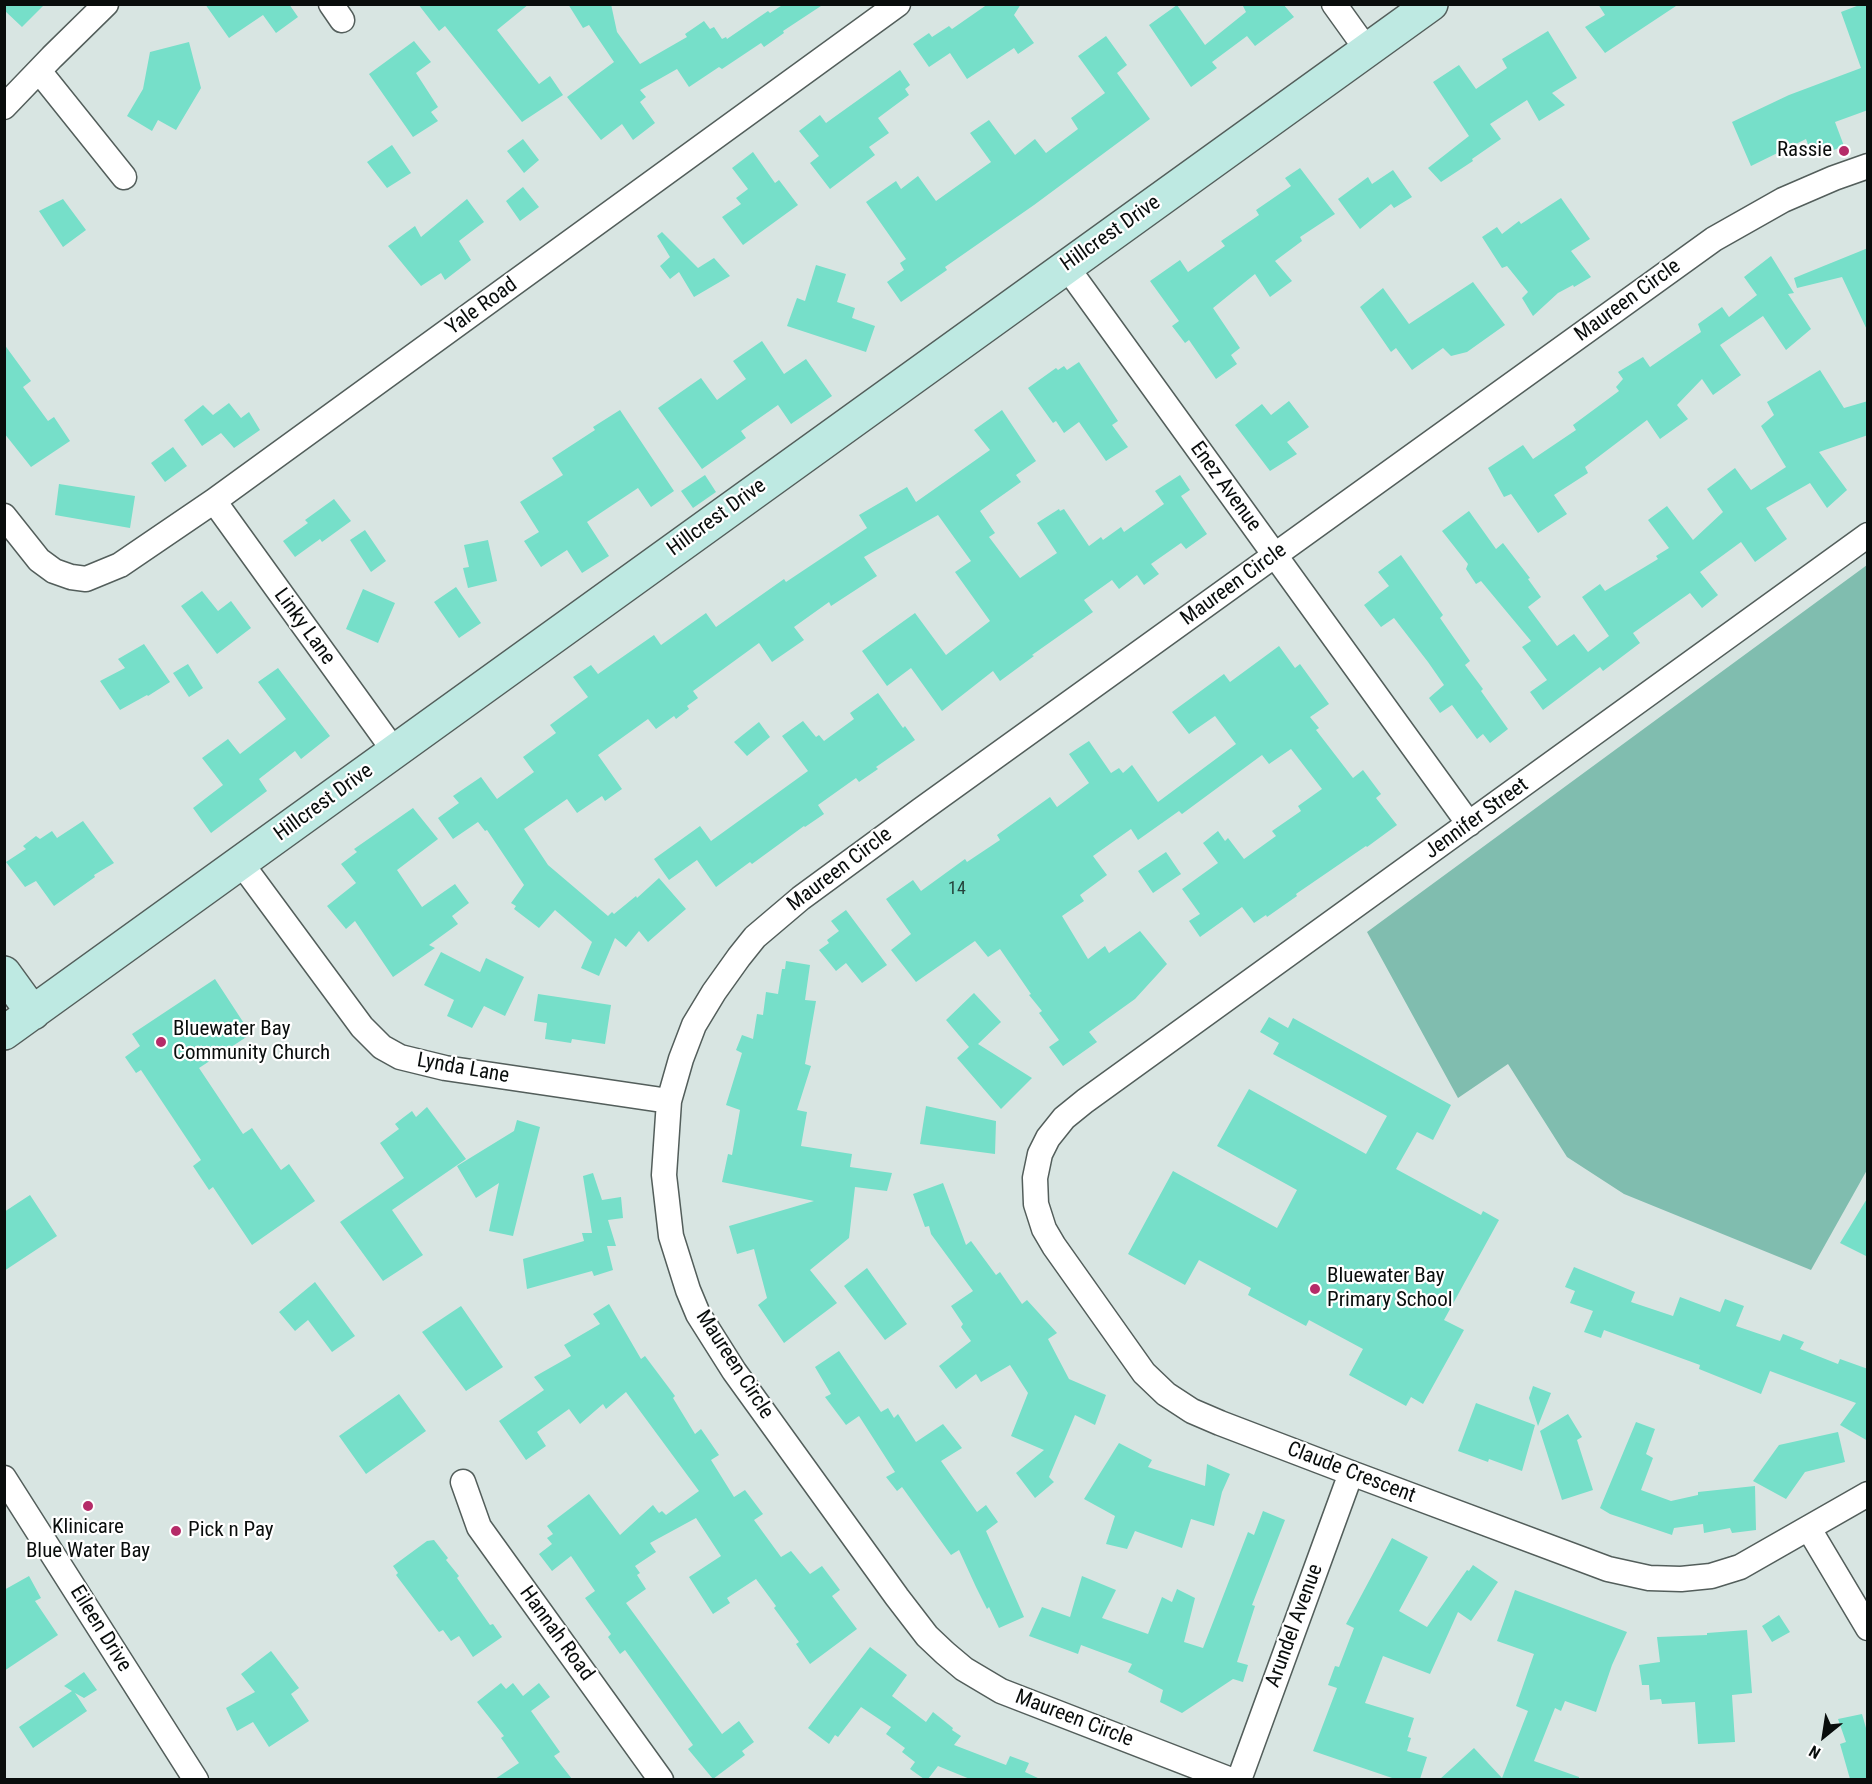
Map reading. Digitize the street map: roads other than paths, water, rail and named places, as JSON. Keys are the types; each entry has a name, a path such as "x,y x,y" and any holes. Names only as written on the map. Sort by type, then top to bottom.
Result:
{"street":[{"path":"4,107 106,4"},
{"name":"Yale Road","path":"4,516 39,560 54,571 86,579 120,565 214,501 898,4"},
{"path":"1334,4 1367,51"},
{"name":"Hillcrest Drive","path":"4,1033 1431,4"},
{"path":"39,71 124,177"},
{"name":"Maureen Circle","path":"1231,1779 1001,1692 964,1669 927,1636 734,1371 698,1314 671,1236 664,1175 669,1101 681,1059 699,1017 714,992 755,937 778,917 921,810 1714,239 1783,200 1834,177 1868,166"},
{"name":"Enez Avenue","path":"1066,266 1469,824"},
{"name":"Linky Lane","path":"214,501 394,752"},
{"name":"Jennifer Street","path":"1085,1101 1868,535"},
{"name":"Lynda Lane","path":"242,863 362,1027 382,1047 400,1057 445,1068 669,1101"},
{"path":"4,973 33,1013"},
{"name":"Claude Crescent","path":"1085,1101 1064,1118 1048,1138 1040,1154 1035,1178 1036,1204 1044,1229 1144,1372 1166,1394 1192,1411 1608,1569 1649,1578 1681,1579 1711,1576 1740,1567 1868,1494"},
{"name":"Arundel Avenue","path":"1239,1779 1351,1473"},
{"name":"Eileen Drive","path":"4,1478 196,1779"},
{"name":"Hannah Road","path":"463,1482 479,1527 661,1779"},
{"path":"1809,1529 1868,1628"}],"place":[{"name":"Rassie","path":"1844,151"},
{"name":"Bluewater Bay Community Church","path":"161,1042"},
{"name":"Bluewater Bay Primary School","path":"1315,1289"},
{"name":"Klinicare Blue Water Bay","path":"88,1506"},
{"name":"Pick n Pay","path":"176,1531"}]}
